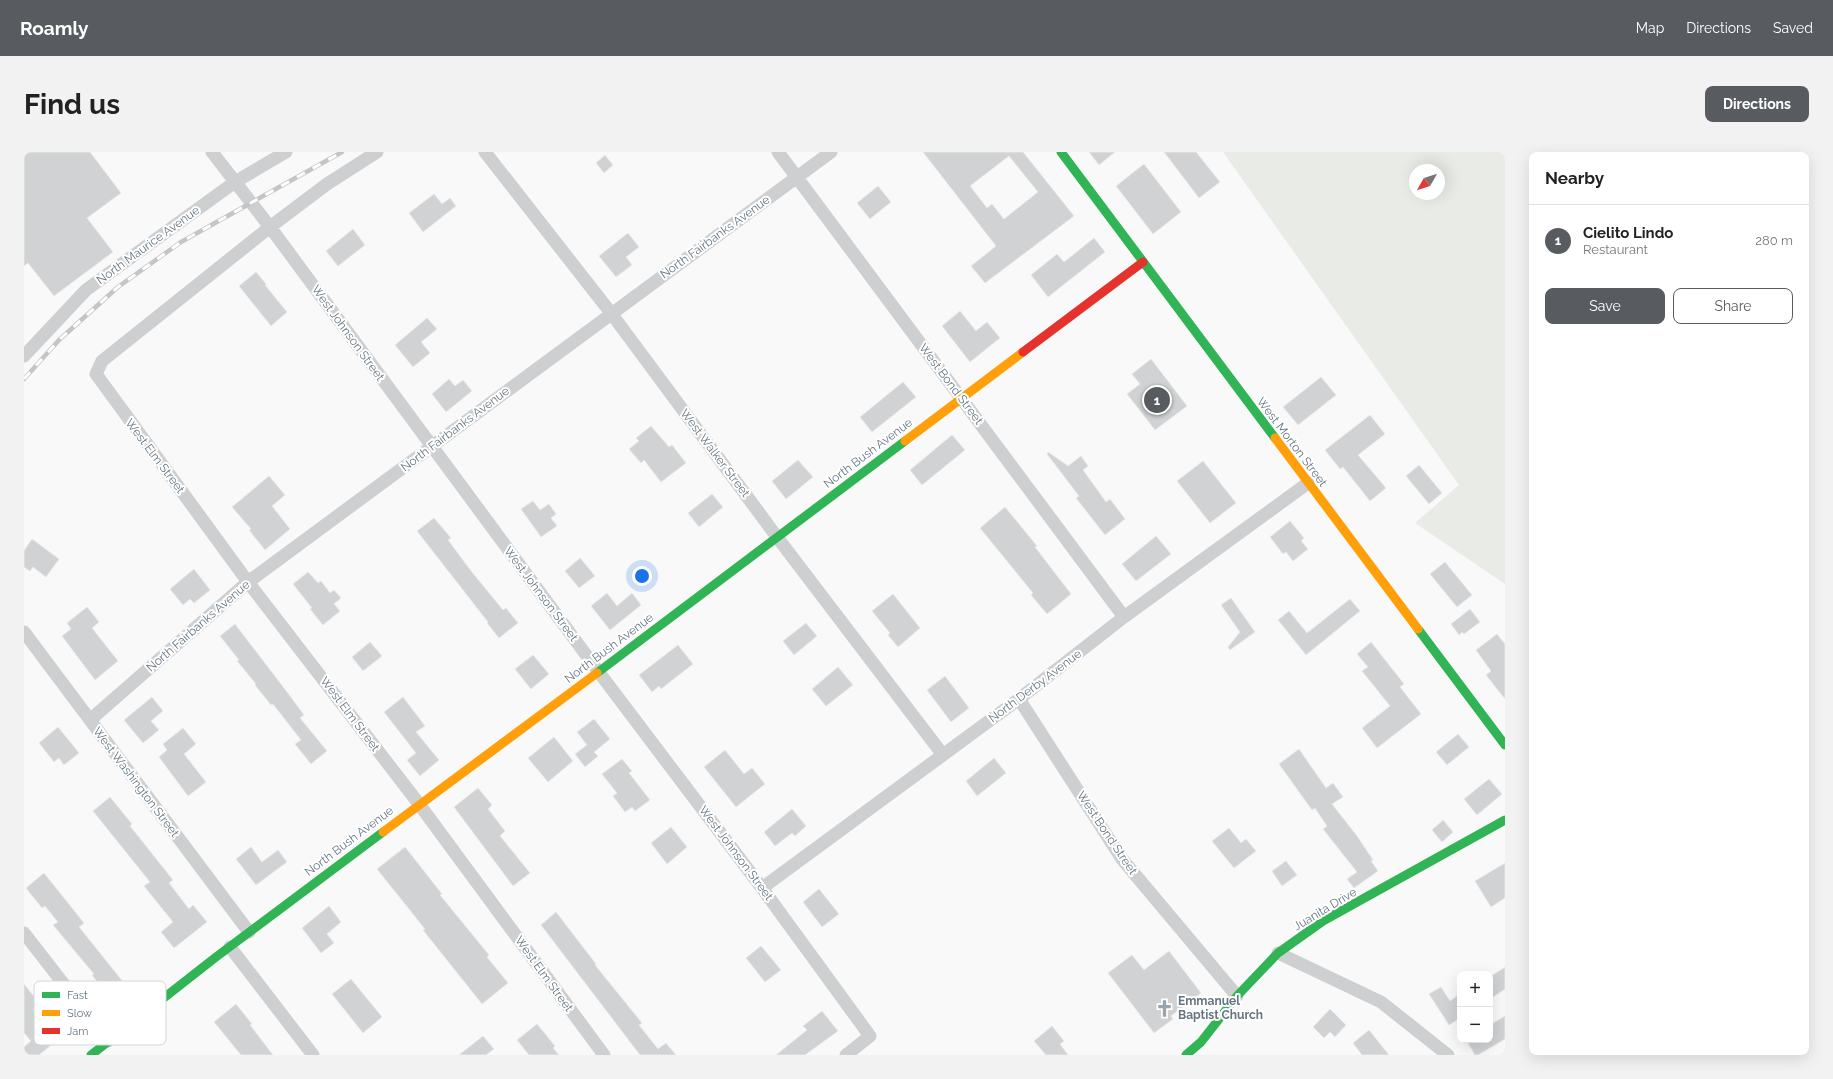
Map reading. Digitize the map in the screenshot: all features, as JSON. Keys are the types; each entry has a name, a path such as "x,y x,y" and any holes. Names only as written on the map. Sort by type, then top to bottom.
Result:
{"street":[{"name":"West Johnson Street","path":"212,152 270,227 598,671 762,888 870,1036 846,1055"},
{"name":"North Maurice Avenue","path":"24,356 86,290 235,182 286,152"},
{"path":"270,227 327,184 377,152"},
{"name":"West Walker Street","path":"485,152 611,313 943,755"},
{"name":"West Bond Street","path":"778,152 1124,617"},
{"name":"North Fairbanks Avenue","path":"90,720 248,582 831,152"},
{"name":"West Morton Street","path":"1061,152 1505,746"},
{"name":"West Elm Street","path":"270,227 102,361 96,374 248,582 419,804 604,1055"},
{"name":"North Bush Avenue","path":"166,996 419,804 778,537 961,397 1143,262"},
{"name":"North Derby Avenue","path":"762,888 1019,699 1124,617 1308,483"},
{"name":"West Washington Street","path":"24,632 249,932"},
{"name":"West Bond Street","path":"1019,699 1122,859 1237,996"},
{"name":"Juanita Drive","path":"1186,1055 1202,1042 1237,996 1278,953 1323,921 1505,820"},
{"path":"24,933 61,981"},
{"path":"230,947 312,1055"},
{"path":"1278,953 1381,1002 1448,1055"},
{"name":"North Bush Avenue","path":"91,1055 103,1045"}],"shaded area":[{"path":"1223,152 1505,152 1505,584 1415,523 1459,485"}],"building":[{"path":"24,152 90,152 121,193 87,218 113,252 54,296 28,263 24,266"},
{"path":"923,152 1023,152 1074,216 985,283 971,266 996,246","holes":["1009,156 1038,192 1004,219 992,204 987,208 970,186"]},
{"path":"1089,152 1115,152 1099,165"},
{"path":"1164,152 1196,152 1220,182 1199,198"},
{"path":"605,155 613,165 604,173 596,163"},
{"path":"1144,164 1181,212 1153,234 1116,186"},
{"path":"878,186 891,202 870,219 857,203"},
{"path":"434,194 442,204 450,198 456,206 423,232 409,213"},
{"path":"353,229 365,245 338,266 326,251"},
{"path":"628,233 639,247 626,257 632,265 616,277 599,256"},
{"path":"1094,238 1105,252 1048,297 1031,275 1057,254 1064,262"},
{"path":"256,272 287,312 271,326 239,286"},
{"path":"960,311 976,331 987,322 1000,338 970,362 942,326"},
{"path":"427,318 437,329 421,342 430,353 413,367 395,345"},
{"path":"1151,359 1187,406 1155,430 1127,394 1140,384 1132,374"},
{"path":"1321,377 1336,395 1298,425 1283,407"},
{"path":"449,379 455,386 463,380 472,391 446,412 432,394"},
{"path":"903,382 916,397 872,432 860,417"},
{"path":"1370,415 1385,434 1358,455 1386,488 1370,501 1343,467 1340,469 1325,450"},
{"path":"651,426 669,447 672,445 686,463 661,482 644,460 641,463 629,449 639,441 636,438"},
{"path":"952,435 965,450 922,485 910,470"},
{"path":"1048,452 1068,466 1081,456 1088,466 1083,470 1106,502 1110,499 1125,519 1105,535 1076,498 1079,496 1047,454"},
{"path":"798,460 813,477 786,499 772,481"},
{"path":"1203,461 1236,503 1210,523 1177,481"},
{"path":"1419,465 1442,493 1429,504 1406,476"},
{"path":"269,476 285,495 272,506 290,529 265,550 249,530 251,529 232,507"},
{"path":"712,494 723,507 699,527 688,513"},
{"path":"533,501 540,510 549,504 556,514 551,518 557,526 541,537 521,509"},
{"path":"1005,507 1037,546 1035,547 1071,594 1047,614 1031,595 1033,593 980,528"},
{"path":"434,518 451,538 448,540 471,571 503,610 506,608 518,623 499,638 417,531"},
{"path":"1290,521 1304,538 1301,541 1308,549 1293,561 1286,552 1283,554 1270,537"},
{"path":"1156,536 1171,554 1136,581 1122,564"},
{"path":"32,539 59,559 46,577 33,567 30,571 24,567 24,551"},
{"path":"580,558 595,576 579,588 565,571"},
{"path":"1445,562 1472,595 1457,607 1430,574"},
{"path":"194,569 210,590 194,603 190,599 183,605 170,589"},
{"path":"308,572 318,583 321,581 330,593 334,590 341,598 334,604 340,611 323,625 293,584"},
{"path":"607,593 617,606 632,593 641,605 610,630 591,606"},
{"path":"893,594 920,628 898,647 888,635 890,633 872,611"},
{"path":"1231,598 1255,632 1230,650 1228,647 1240,632 1221,605"},
{"path":"1350,599 1360,611 1306,655 1278,620 1289,611 1307,633"},
{"path":"87,607 99,622 92,628 118,661 95,680 62,636 71,629 67,623"},
{"path":"1470,609 1480,622 1464,634 1462,632 1459,635 1451,624"},
{"path":"806,623 817,636 794,655 783,641"},
{"path":"235,624 304,715 300,718 327,751 311,764 295,744 301,740 273,704 271,705 255,685 256,684 237,661 239,660 220,636"},
{"path":"1497,634 1505,644 1505,699 1486,675 1491,671 1476,650"},
{"path":"370,642 382,656 363,671 352,657"},
{"path":"1371,642 1404,684 1400,687 1421,714 1377,748 1362,728 1390,706 1362,671 1368,667 1357,654"},
{"path":"678,645 693,664 661,689 659,686 652,692 639,675"},
{"path":"533,655 549,674 531,689 515,669"},
{"path":"838,667 853,685 826,706 812,689"},
{"path":"945,676 969,708 951,722 927,690"},
{"path":"152,697 163,711 151,721 159,730 143,743 124,720"},
{"path":"403,697 425,726 416,732 439,760 420,776 407,760 416,753 384,712"},
{"path":"594,719 610,739 594,752 598,756 585,767 575,754 587,745 577,732"},
{"path":"58,727 79,753 64,765 59,758 54,762 39,743"},
{"path":"183,728 196,744 184,754 206,782 188,796 159,757 167,750 163,744"},
{"path":"1458,734 1469,747 1447,765 1436,752"},
{"path":"554,737 573,761 548,782 528,758"},
{"path":"1299,749 1326,788 1333,783 1343,797 1332,804 1357,836 1373,860 1371,861 1378,871 1354,888 1347,879 1357,872 1323,829 1327,826 1315,808 1312,810 1279,764"},
{"path":"725,750 744,774 752,768 765,784 736,807 704,767"},
{"path":"994,758 1006,773 977,796 966,781"},
{"path":"622,759 632,771 629,773 650,800 635,811 632,807 625,812 613,796 617,793 602,774"},
{"path":"1489,779 1502,794 1477,815 1464,799"},
{"path":"478,788 492,805 488,809 505,831 500,836 530,873 513,886 454,807"},
{"path":"110,797 132,824 130,826 173,880 169,883 189,909 193,905 207,922 174,948 161,932 173,922 144,886 150,882 93,811"},
{"path":"792,809 806,826 795,836 792,833 775,846 764,832"},
{"path":"1443,820 1453,832 1442,842 1432,830"},
{"path":"671,827 687,847 667,864 651,843"},
{"path":"1229,828 1241,843 1246,839 1256,851 1234,868 1212,841"},
{"path":"251,847 262,862 278,850 287,862 256,885 236,859"},
{"path":"405,847 442,894 440,895 489,955 487,957 508,983 482,1004 377,869"},
{"path":"1286,861 1297,875 1282,886 1272,871"},
{"path":"1505,863 1505,898 1491,907 1475,881"},
{"path":"44,873 84,923 79,927 122,981 97,981 92,975 94,974 53,925 58,922 45,906 42,908 26,888"},
{"path":"819,889 839,914 822,927 803,902"},
{"path":"329,906 341,922 327,934 334,943 321,953 302,928"},
{"path":"556,912 596,964 595,965 642,1023 639,1025 658,1049 666,1043 676,1055 640,1055 541,925"},
{"path":"761,946 781,970 765,982 746,958"},
{"path":"1169,951 1201,993 1171,1016 1173,1019 1154,1033 1108,973 1132,955 1144,970"},
{"path":"1505,967 1505,989 1493,997 1493,975"},
{"path":"351,979 382,1017 363,1033 332,994"},
{"path":"24,984 34,996 34,1045 51,1045 39,1055 27,1055 24,1052 24,1047 31,1041 24,1033"},
{"path":"1441,987 1450,1001 1457,996 1457,1020 1449,1025 1429,994"},
{"path":"236,1004 252,1024 250,1025 273,1055 241,1055 214,1022"},
{"path":"1330,1009 1346,1025 1335,1037 1330,1032 1324,1038 1313,1027"},
{"path":"822,1011 838,1031 805,1055 776,1055 807,1030 803,1026"},
{"path":"1505,1016 1505,1039 1478,1055 1475,1055 1468,1043 1493,1043 1493,1023"},
{"path":"537,1024 555,1046 553,1048 559,1055 529,1055 517,1040"},
{"path":"1052,1026 1064,1041 1060,1044 1068,1055 1046,1055 1034,1041"},
{"path":"1369,1030 1389,1055 1362,1055 1353,1043"},
{"path":"483,1036 494,1049 486,1055 459,1055"}],"railway":[{"path":"24,379 59,340 118,287 181,242 342,152"}],"traffic: fast":[{"path":"1061,152 1275,438"},
{"path":"597,673 905,441"},
{"path":"1418,629 1505,745"},
{"path":"1186,1055 1201,1042 1237,996 1278,953 1323,921 1505,820"},
{"path":"166,996 383,832"},
{"path":"91,1055 104,1045"}],"traffic: slow":[{"path":"905,441 1023,352"},
{"path":"1275,438 1418,629"},
{"path":"383,832 597,673"}],"traffic: jam":[{"path":"1023,352 1143,262"}],"place":[{"name":"Cielito Lindo","path":"1157,400"},
{"name":"Emmanuel Baptist Church","path":"1165,1008"}]}
